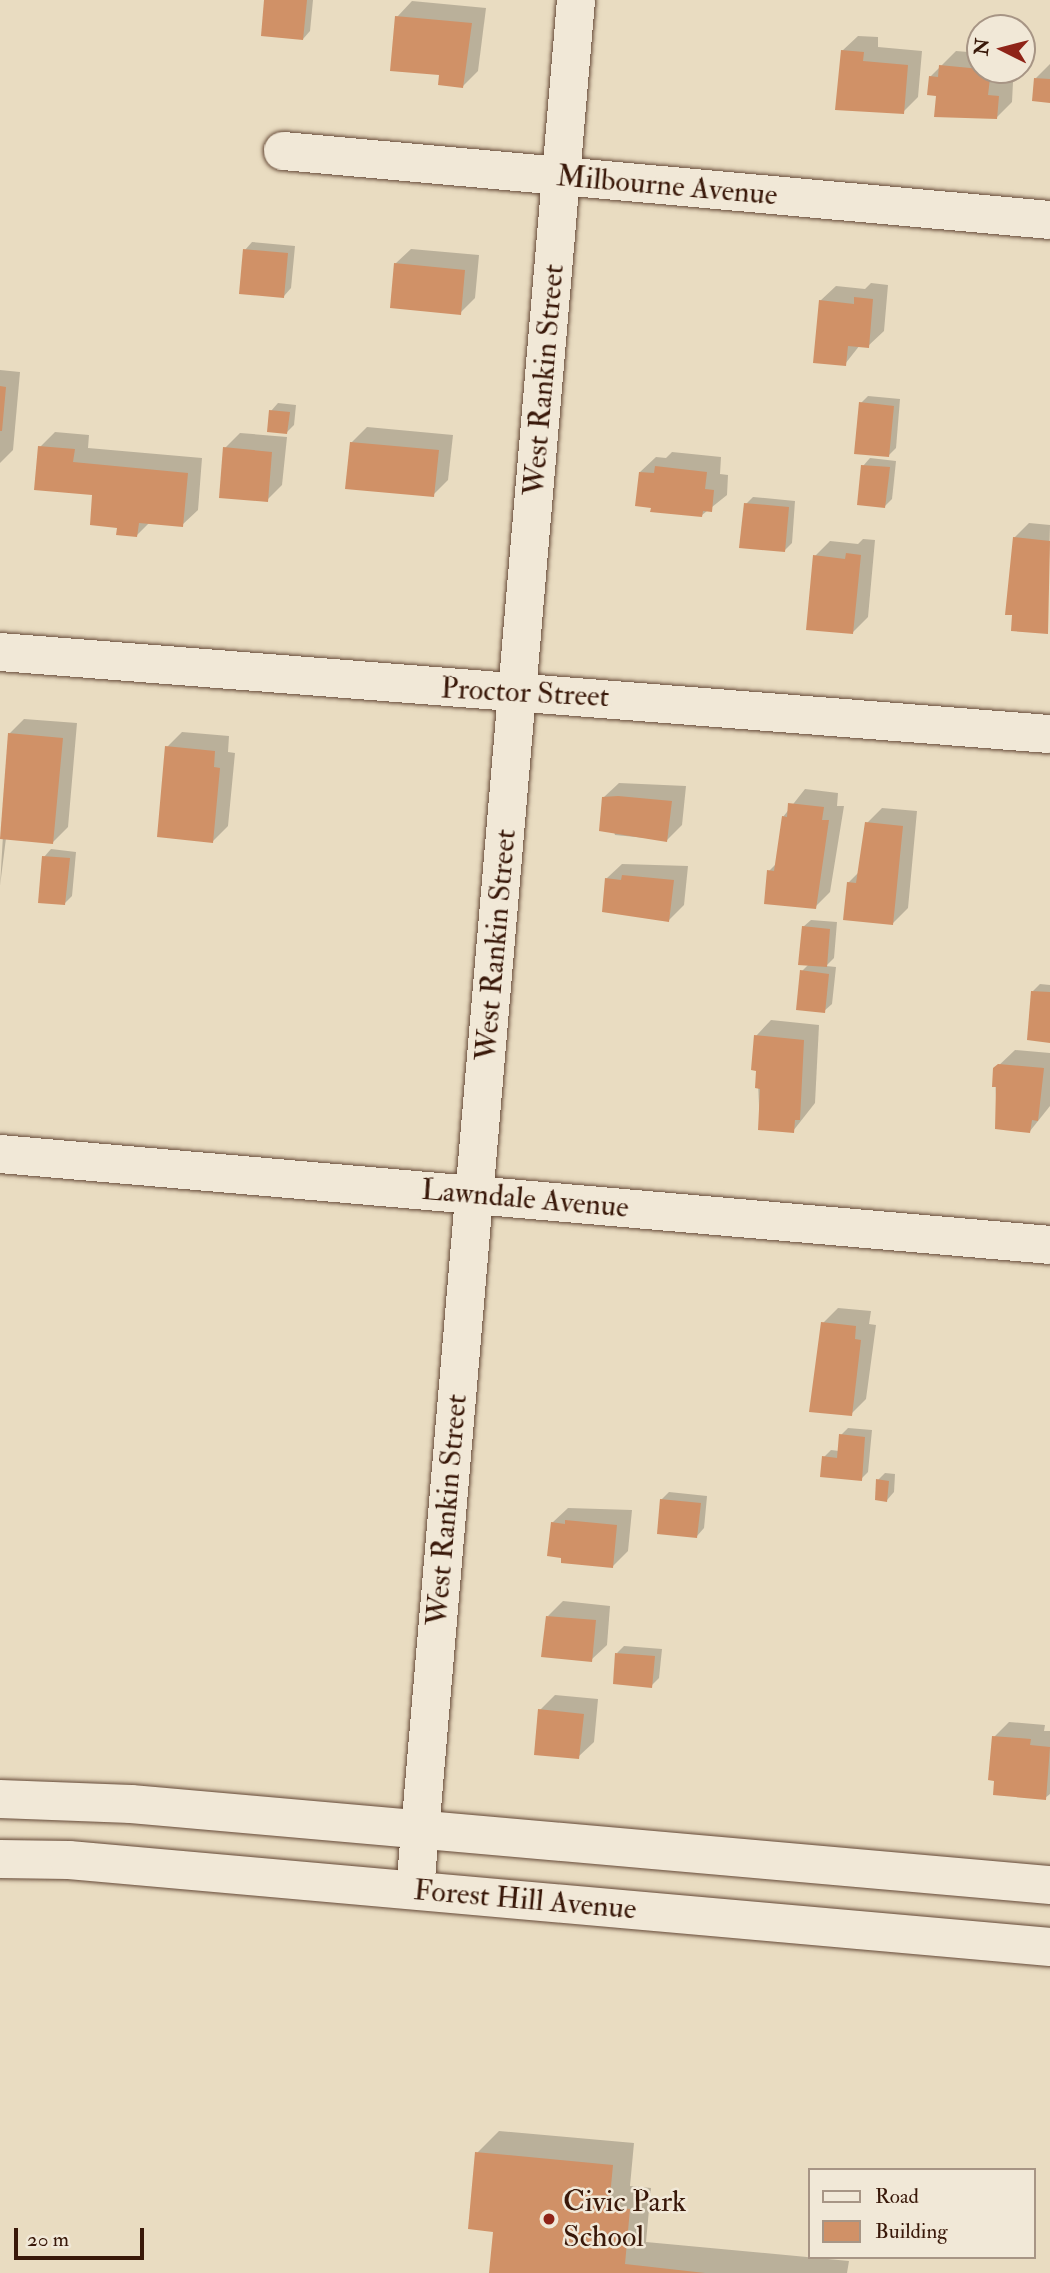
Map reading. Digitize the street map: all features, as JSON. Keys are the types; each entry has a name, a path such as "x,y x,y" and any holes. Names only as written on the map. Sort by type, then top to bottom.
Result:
{"street":[{"name":"West Rankin Street","path":"415,1890 576,0"},
{"name":"Milbourne Avenue","path":"283,151 1050,220"},
{"name":"Proctor Street","path":"0,652 1050,734"},
{"name":"Lawndale Avenue","path":"0,1154 1050,1245"},
{"name":"Forest Hill Avenue","path":"0,1799 76,1800 1050,1885"},
{"path":"697,1914 703,1854"},
{"name":"Forest Hill Avenue","path":"0,1859 69,1860 1050,1947"}],"building":[{"path":"264,0 307,0 303,40 261,36"},
{"path":"395,16 472,23 463,88 438,85 439,75 390,71"},
{"path":"841,50 864,52 863,61 908,65 904,114 835,110"},
{"path":"939,65 966,68 966,84 989,84 988,95 999,96 997,119 934,117 936,96 927,95 929,76 938,77"},
{"path":"1036,78 1050,79 1050,103 1032,101"},
{"path":"243,249 288,253 284,298 239,294"},
{"path":"394,263 465,270 461,315 390,308"},
{"path":"854,297 873,299 869,348 848,346 846,366 813,363 819,300 854,304"},
{"path":"0,386 6,387 2,431 0,431"},
{"path":"859,402 894,406 889,457 854,454"},
{"path":"269,410 290,412 287,434 267,432"},
{"path":"350,442 439,450 434,497 345,489"},
{"path":"38,446 75,449 73,462 188,473 183,527 139,523 137,537 116,535 117,528 90,525 92,495 34,490"},
{"path":"223,447 272,452 268,502 219,498"},
{"path":"861,465 890,467 885,508 857,505"},
{"path":"655,466 707,472 705,489 714,490 712,512 703,511 702,517 650,512 651,508 635,506 639,472 654,473"},
{"path":"744,503 789,507 785,552 739,548"},
{"path":"1013,537 1050,541 1048,634 1011,631 1012,615 1005,615"},
{"path":"846,553 861,555 853,634 806,630 813,555 845,559"},
{"path":"8,733 63,738 53,844 0,839"},
{"path":"165,746 215,751 214,767 220,768 213,843 157,837"},
{"path":"602,797 672,801 667,842 599,831"},
{"path":"788,803 824,807 822,820 829,820 816,909 764,904 767,870 774,871 782,816 787,817"},
{"path":"865,822 903,826 893,925 843,920 847,882 856,883"},
{"path":"42,856 70,858 65,905 38,903"},
{"path":"622,875 674,880 669,922 602,912 605,878 621,880"},
{"path":"802,926 830,929 827,967 798,965"},
{"path":"800,970 829,974 825,1013 796,1010"},
{"path":"1031,991 1050,992 1050,1043 1027,1040"},
{"path":"754,1035 804,1040 800,1120 795,1120 794,1133 758,1130 760,1089 755,1088 756,1071 751,1070"},
{"path":"998,1064 1044,1068 1038,1121 1032,1120 1030,1133 995,1129 996,1087 992,1087 993,1068"},
{"path":"821,1322 856,1326 855,1339 861,1340 852,1416 809,1412"},
{"path":"839,1434 865,1437 862,1481 820,1477 822,1456 837,1458"},
{"path":"876,1479 889,1481 887,1502 875,1500"},
{"path":"660,1499 701,1503 697,1538 657,1534"},
{"path":"565,1520 617,1525 613,1568 561,1563 561,1558 547,1556 551,1522 565,1524"},
{"path":"546,1616 596,1620 592,1662 541,1657"},
{"path":"615,1653 655,1656 652,1688 613,1684"},
{"path":"538,1709 584,1714 579,1759 534,1755"},
{"path":"992,1736 1031,1739 1030,1745 1050,1747 1046,1800 993,1795 994,1781 988,1780"},
{"name":"Civic Park School","path":"475,2152 613,2165 609,2207 630,2209 625,2264 705,2273 489,2273 493,2232 468,2229"}],"place":[{"name":"Civic Park School","path":"549,2219"}]}
